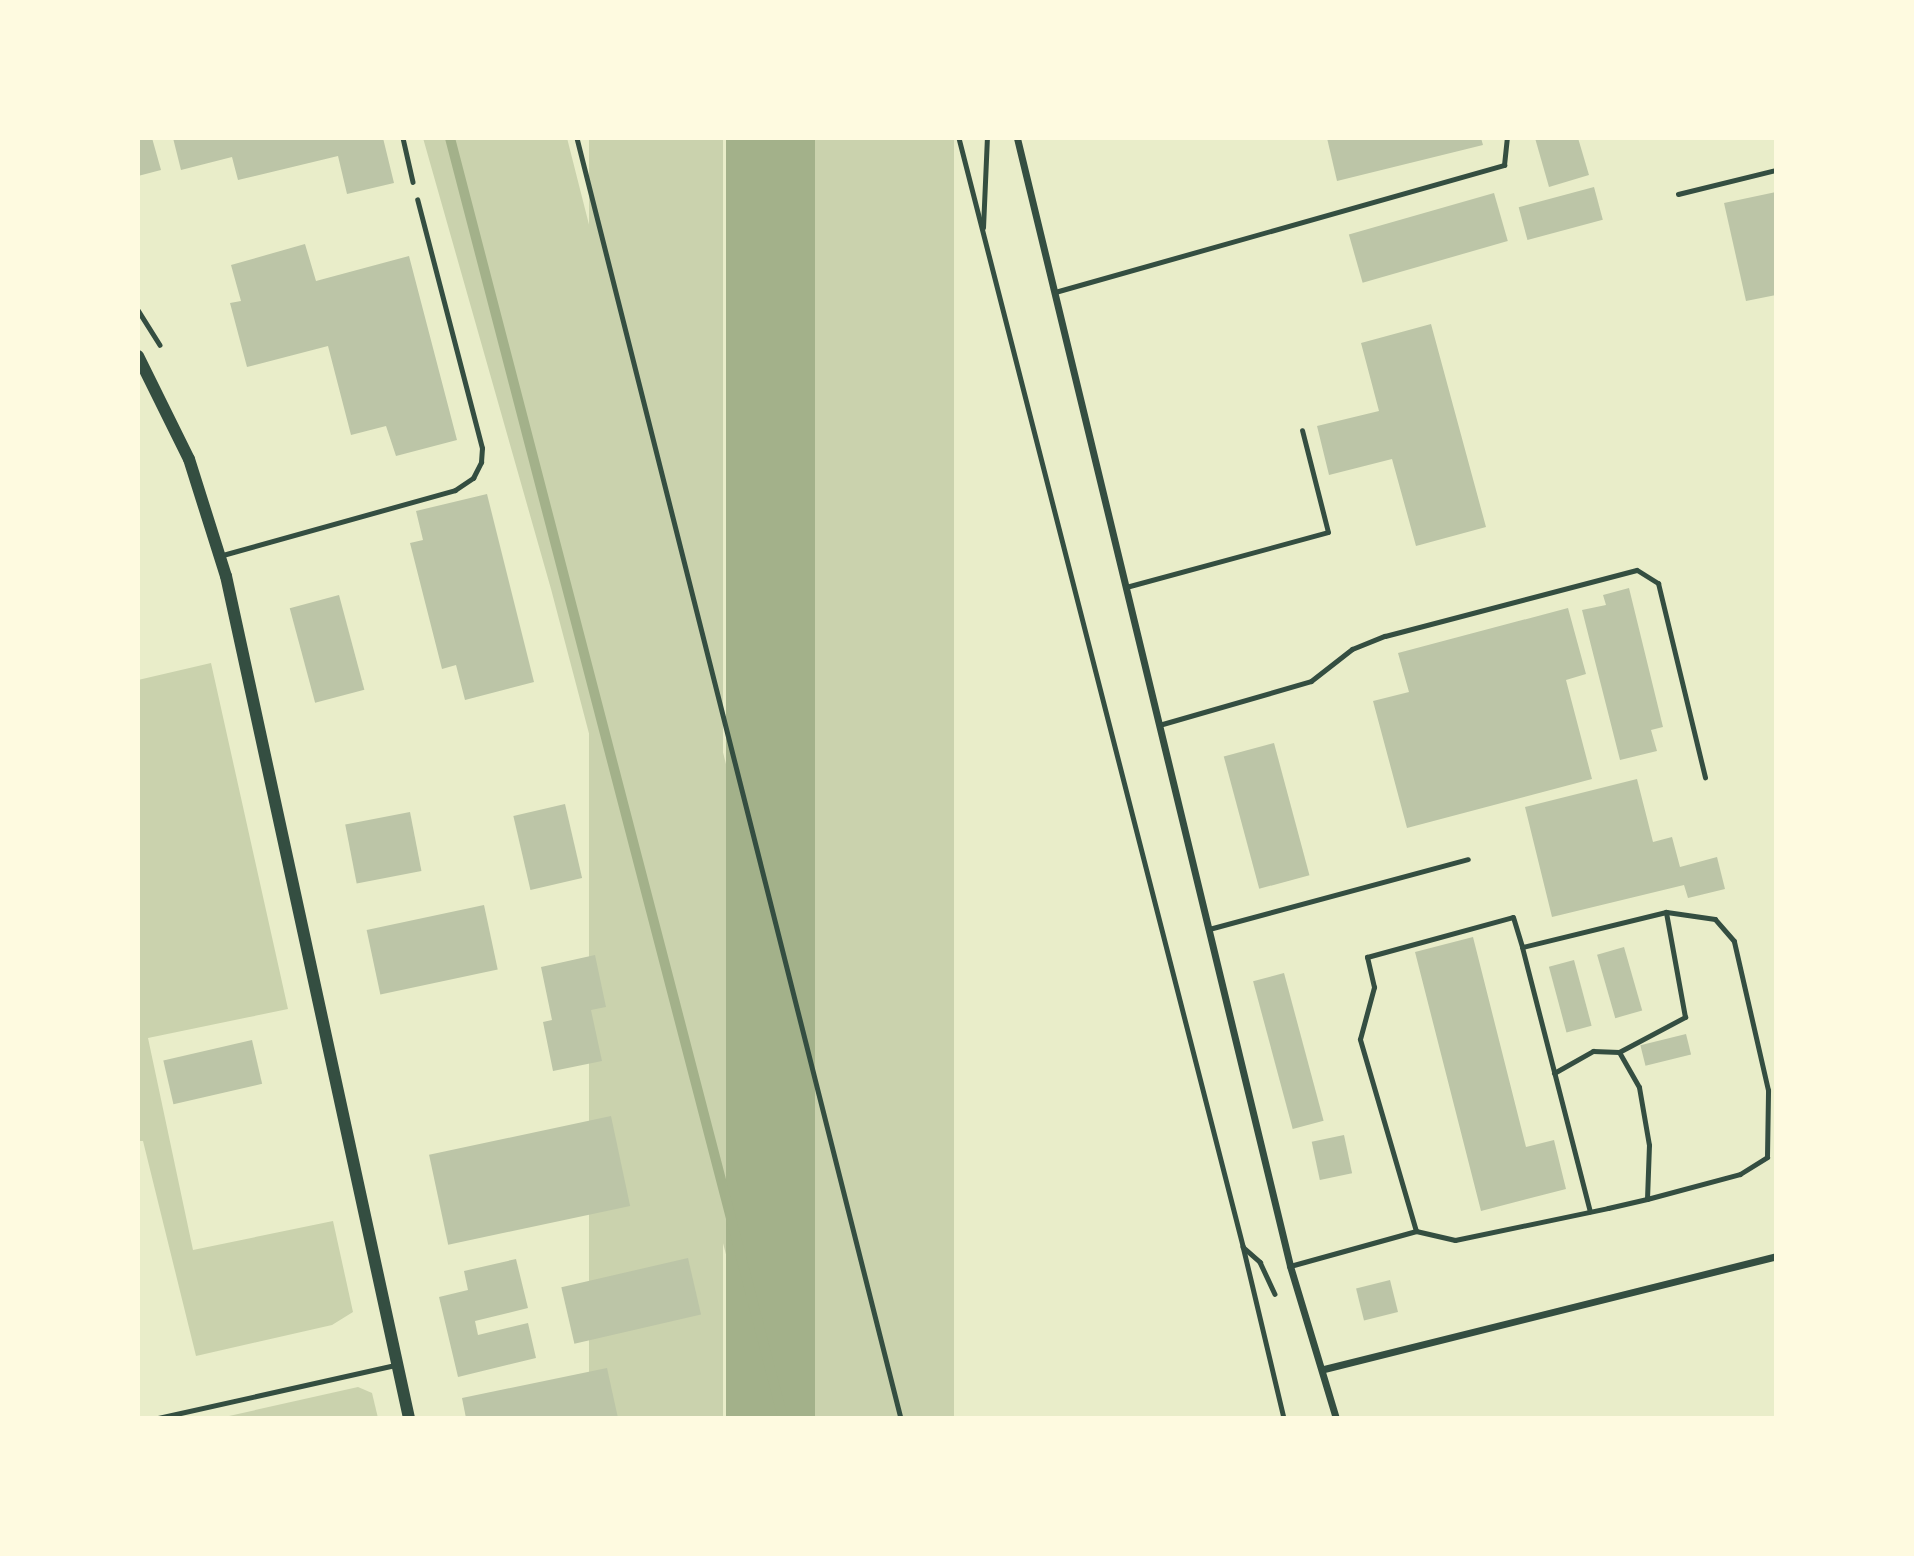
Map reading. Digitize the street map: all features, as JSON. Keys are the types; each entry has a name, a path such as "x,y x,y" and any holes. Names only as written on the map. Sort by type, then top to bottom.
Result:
{"street":[{"path":"1017,138 1290,1266 1324,1369 1336,1418"},
{"path":"138,356 188,459 219,556 409,1418"},
{"path":"1324,1369 1776,1256"}],"lane":[{"path":"1055,292 1504,165 1507,138"},
{"path":"1678,194 1776,170"},
{"path":"219,556 429,498 454,490 473,478 481,462 482,448 417,199"},
{"path":"1126,587 1328,532 1302,430"},
{"path":"1159,725 1311,681 1352,649 1385,636 1637,570 1658,583 1706,777"},
{"path":"1209,929 1468,859"},
{"path":"1554,1073 1593,1051 1619,1052 1685,1017 1666,912"},
{"path":"1290,1266 1416,1231 1455,1240 1647,1199 1740,1174 1767,1157 1768,1090 1734,941 1715,919 1666,912 1522,947"},
{"path":"1416,1231 1360,1040 1374,987 1367,957 1513,917 1590,1211"},
{"path":"1619,1052 1639,1087 1648,1145 1647,1199"},
{"path":"158,1418 396,1364"}],"path":[{"path":"403,138 417,199"},
{"path":"577,138 901,1418"},
{"path":"959,138 1243,1246 1284,1418"},
{"path":"983,237 987,138"}],"shaded area":[{"path":"423,138 567,138 892,1418 769,1418 551,589"},
{"path":"589,138 723,138 723,1418 589,1418"},
{"path":"726,138 815,138 815,1418 726,1418"},
{"path":"815,138 954,138 954,1418 815,1418"},
{"path":"211,663 288,1009 148,1038 193,1250 333,1221 353,1312 332,1325 196,1356 143,1141 138,1141 138,680"},
{"path":"358,1387 372,1393 378,1418 220,1418"}],"building":[{"path":"138,138 152,138 161,170 138,176"},
{"path":"173,138 383,138 394,183 347,194 338,156 238,180 232,157 181,170"},
{"path":"1327,138 1481,138 1483,145 1337,181"},
{"path":"1535,138 1578,138 1589,175 1549,187"},
{"path":"1594,187 1603,220 1527,240 1519,207"},
{"path":"1776,192 1776,295 1746,301 1724,203"},
{"path":"1494,193 1508,241 1363,283 1349,235"},
{"path":"305,244 316,281 409,256 457,440 396,456 386,426 351,435 328,346 247,367 230,303 241,301 231,265"},
{"path":"1431,324 1486,527 1416,546 1392,459 1329,475 1317,426 1379,411 1361,343"},
{"path":"487,494 534,682 465,700 456,665 442,669 410,543 423,540 416,511"},
{"path":"1629,588 1663,727 1651,730 1657,751 1620,760 1582,610 1606,605 1603,595"},
{"path":"339,595 364,690 315,703 290,608"},
{"path":"1568,608 1586,674 1566,680 1592,779 1407,828 1373,701 1409,692 1398,653"},
{"path":"1274,743 1309,875 1259,889 1224,756"},
{"path":"1637,779 1653,842 1672,837 1680,867 1717,857 1725,889 1688,898 1684,885 1552,917 1525,807"},
{"path":"565,804 582,878 530,890 513,816"},
{"path":"410,812 421,871 357,883 345,825"},
{"path":"484,905 498,970 380,995 367,930"},
{"path":"1473,937 1526,1147 1554,1140 1566,1189 1481,1211 1415,952"},
{"path":"1624,947 1642,1010 1615,1018 1597,955"},
{"path":"595,955 606,1007 591,1010 602,1061 553,1071 543,1022 552,1020 541,967"},
{"path":"1574,960 1592,1026 1566,1032 1549,967"},
{"path":"1284,973 1324,1121 1293,1129 1253,981"},
{"path":"1686,1034 1691,1054 1645,1066 1640,1045"},
{"path":"252,1040 262,1084 173,1104 163,1060"},
{"path":"611,1116 630,1206 448,1245 429,1155"},
{"path":"1344,1135 1352,1173 1320,1180 1312,1142"},
{"path":"688,1258 701,1315 574,1344 561,1287"},
{"path":"516,1259 528,1308 475,1321 478,1335 528,1323 536,1358 458,1377 439,1297 468,1290 464,1271"},
{"path":"1390,1280 1398,1312 1364,1320 1356,1288"},
{"path":"607,1368 618,1418 466,1418 462,1398"}],"waterway":[{"path":"450,138 783,1418"}]}
